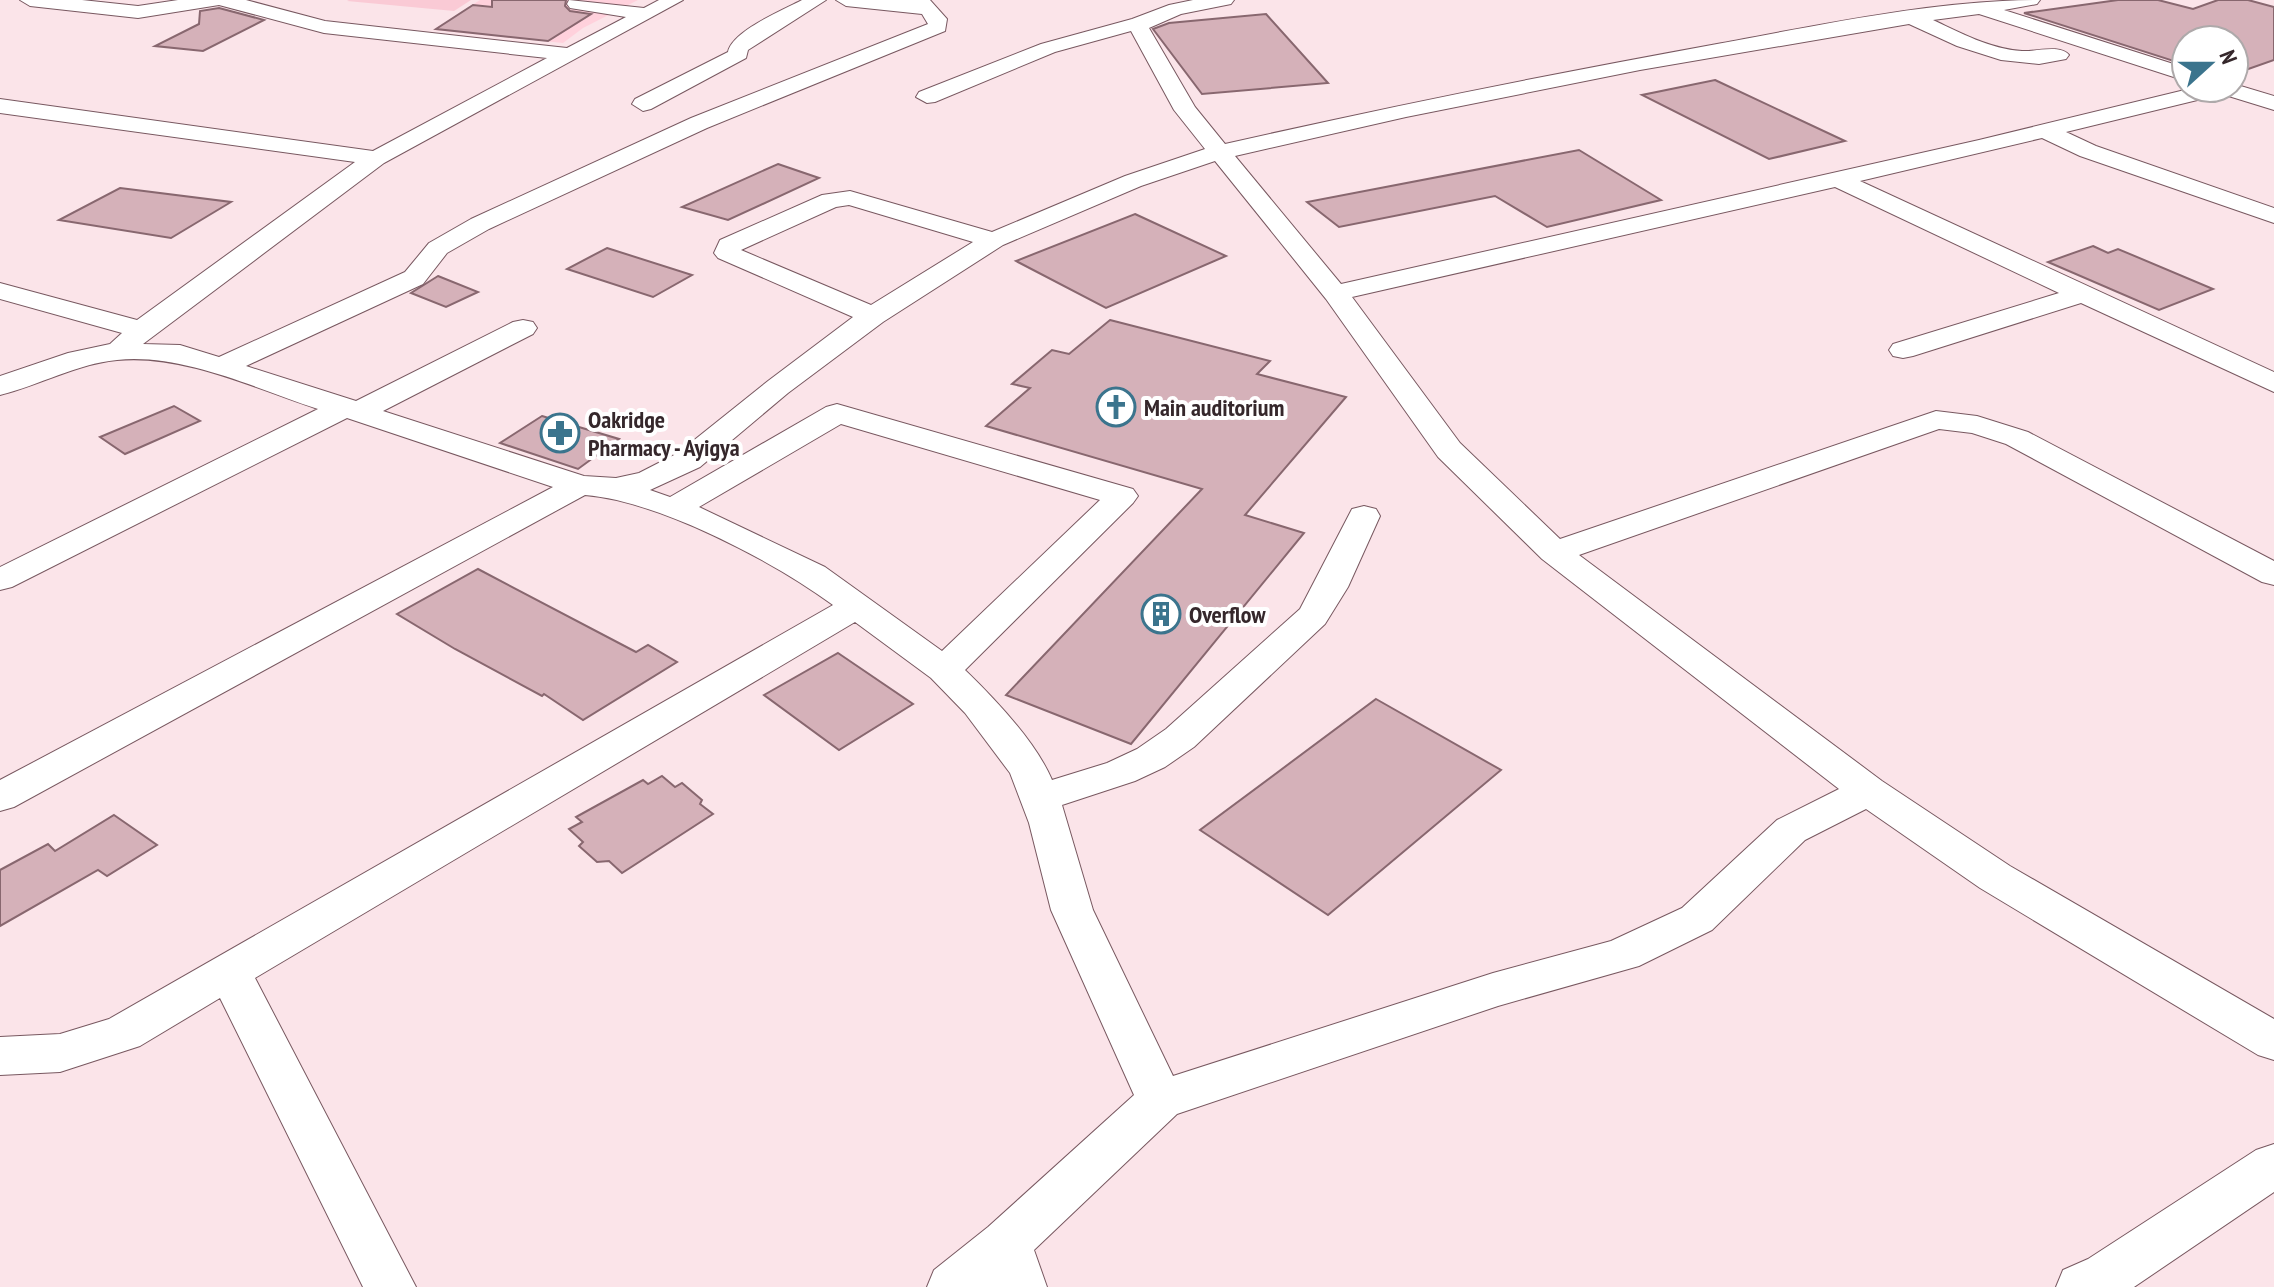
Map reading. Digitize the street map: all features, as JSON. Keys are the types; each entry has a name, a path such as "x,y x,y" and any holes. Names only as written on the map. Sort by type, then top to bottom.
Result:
{"street":[{"path":"30,0 138,12 215,0"},
{"path":"224,0 324,27 571,55"},
{"path":"579,0 577,4 646,14"},
{"path":"119,351 141,330 376,158 673,0"},
{"path":"643,104 739,54 737,49 762,28 816,0"},
{"path":"223,366 414,278 438,248 480,224 699,123 938,27 937,19 924,5 846,0"},
{"path":"927,97 1048,48 1139,23 1176,9 1224,0"},
{"path":"1949,0 2170,70"},
{"path":"0,797 598,487 650,480 689,460 778,387 873,316 994,240 1133,181 1217,153 1300,132 1579,76 1910,17 2030,0"},
{"path":"1910,17 2005,56 2033,60 2059,55"},
{"path":"1139,23 1172,91 1217,153 1335,293 1449,450 1554,552 1868,791 1995,877 2274,1042"},
{"path":"2250,96 2274,103"},
{"path":"1335,293 1839,180 2170,101"},
{"path":"0,106 376,158"},
{"path":"2047,132 2088,151 2274,216"},
{"path":"1839,180 2274,383"},
{"path":"873,316 727,253 729,245 831,200 850,198 994,240"},
{"path":"0,291 141,330"},
{"path":"1903,350 2083,294"},
{"path":"0,580 523,328"},
{"path":"0,386 78,359 119,351 180,354 673,509 711,523 813,574 944,670 978,704 1028,770 1041,798 1072,910 1160,1100"},
{"path":"673,509 837,413 1122,496 944,670"},
{"path":"1554,552 1936,420 1956,420 1982,425 2017,438 2274,575"},
{"path":"1041,798 1121,772 1151,758 1180,738 1313,616 1364,516"},
{"path":"0,1056 60,1053 124,1033 857,606"},
{"path":"953,1287 1014,1265 1160,1100 1493,990 1623,954 1697,919 1791,830 1868,791"},
{"path":"229,971 390,1287"},
{"path":"2082,1287 2107,1276 2274,1165"}],"shaded area":[{"path":"349,0 471,0 454,11"},
{"path":"480,0 638,0 583,28 563,43 433,30"}],"building":[{"path":"492,0 566,0 565,6 570,11 591,14 548,41 436,29 473,5 492,7"},
{"path":"2118,0 2158,0 2193,9 2218,0 2248,0 2274,7 2274,60 2250,68 2250,24 2170,24 2170,60 2024,13"},
{"path":"219,8 264,20 203,51 155,46 199,24 200,11"},
{"path":"1266,14 1328,83 1202,94 1153,29 1169,23"},
{"path":"1715,80 1845,141 1769,159 1642,95"},
{"path":"1579,150 1661,200 1547,227 1495,196 1339,227 1307,202"},
{"path":"778,164 819,178 728,220 682,207"},
{"path":"120,188 231,202 171,238 59,220"},
{"path":"1135,214 1226,256 1106,308 1016,261"},
{"path":"2093,246 2108,253 2118,249 2213,289 2159,310 2048,262"},
{"path":"607,248 692,275 653,297 567,269"},
{"path":"438,276 478,292 446,307 411,293"},
{"path":"1110,320 1270,361 1257,374 1346,397 1245,515 1304,533 1131,744 1006,695 1202,489 986,426 1030,388 1012,384 1052,350 1069,354"},
{"path":"174,406 200,421 125,454 100,437"},
{"path":"542,416 619,439 578,469 500,443"},
{"path":"478,569 636,652 648,645 677,662 583,720 544,694 542,696 455,649 397,614"},
{"path":"838,653 913,704 839,750 764,695"},
{"path":"1376,699 1501,770 1328,915 1200,830"},
{"path":"662,776 675,787 682,783 713,814 622,873 609,861 597,862 579,846 583,842 569,829 582,822 576,817 643,780 648,784"},
{"path":"114,815 157,845 107,876 98,870 0,926 0,870 48,844 55,851"}],"place":[{"name":"Main auditorium","path":"1116,407"},
{"name":"Oakridge Pharmacy - Ayigya","path":"560,433"},
{"name":"Overflow","path":"1161,614"}]}
